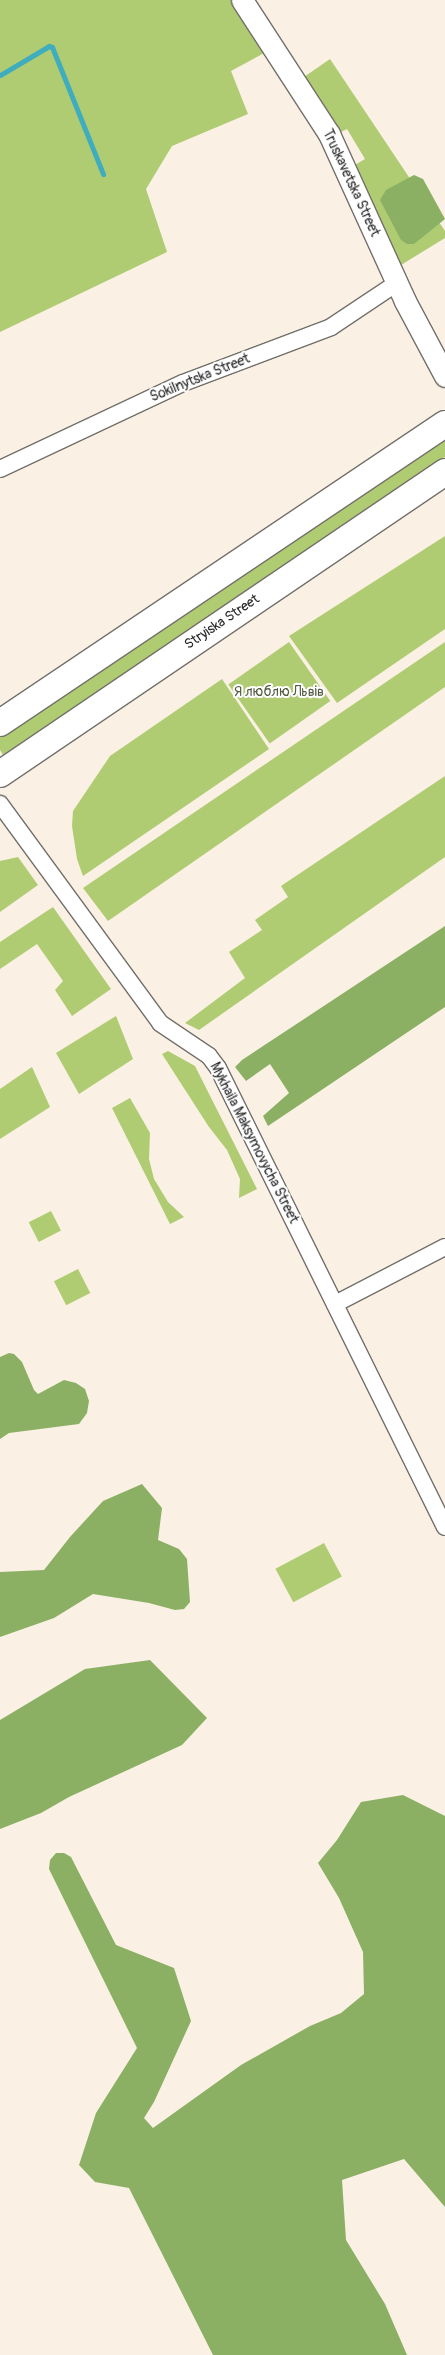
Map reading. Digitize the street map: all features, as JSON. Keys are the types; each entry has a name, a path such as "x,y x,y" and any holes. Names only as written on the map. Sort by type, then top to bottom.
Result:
{"main road":[{"path":"0,723 445,424"},
{"name":"Stryiska Street","path":"0,774 445,472"}],"street":[{"name":"Truskavetska Street","path":"242,0 329,134 398,284 445,376"},
{"name":"Sokilnytska Street","path":"0,469 183,383 331,327 398,284"},
{"name":"Mykhaila Maksymovycha Street","path":"0,804 160,1023 210,1056 218,1068 445,1527"},
{"path":"335,1304 445,1247"}],"green space":[{"path":"0,0 232,0 266,52 231,71 248,114 172,146 146,189 167,252 0,332"},
{"path":"330,59 445,231 445,238 401,265 353,166 365,159 347,129 335,135 304,77"},
{"path":"414,175 423,179 445,219 414,244 407,244 401,240 380,200 386,190"},
{"path":"445,438 445,457 3,755 0,750 0,737"},
{"path":"445,536 445,629 337,703 289,636"},
{"name":"Я люблю Львів","path":"289,642 330,701 270,743 228,684"},
{"path":"445,642 445,687 108,921 83,888"},
{"path":"222,679 269,749 83,876 77,859 72,826 73,811 110,756"},
{"path":"445,776 445,857 199,1030 185,1023 245,978 229,952 262,930 255,920 288,897 281,886"},
{"path":"18,857 38,885 0,912 0,861"},
{"path":"53,907 111,989 72,1016 55,990 63,981 37,944 0,969 0,942"},
{"path":"445,926 445,1007 268,1126 263,1116 289,1093 270,1064 246,1081 235,1067 242,1060"},
{"path":"116,1016 133,1059 79,1094 56,1053"},
{"path":"168,1051 195,1066 257,1189 239,1198 240,1179 227,1150 209,1127 162,1054"},
{"path":"32,1067 50,1107 0,1139 0,1089"},
{"path":"130,1098 150,1133 149,1159 154,1179 168,1202 184,1217 170,1224 112,1108"},
{"path":"51,1211 61,1231 39,1242 29,1222"},
{"path":"78,1269 90,1293 66,1305 54,1281"},
{"path":"9,1353 14,1354 22,1362 34,1390 38,1394 64,1380 76,1383 85,1389 89,1401 87,1413 79,1424 9,1433 0,1439 0,1357"},
{"path":"142,1484 162,1508 158,1540 179,1549 187,1559 190,1602 184,1609 175,1610 149,1603 93,1594 54,1618 0,1637 0,1572 44,1570 70,1537 103,1501"},
{"path":"324,1543 342,1577 293,1602 275,1569"},
{"path":"150,1660 207,1718 182,1745 69,1797 41,1813 0,1829 0,1720 85,1669"},
{"path":"403,1795 445,1816 445,2207 404,2159 342,2180 346,2240 385,2304 407,2355 213,2355 129,2188 95,2182 79,2165 96,2113 137,2048 49,1869 50,1860 56,1853 64,1853 71,1857 116,1945 174,1968 191,2021 154,2102 144,2118 153,2128 241,2065 310,2026 341,2013 364,1994 363,1952 339,1898 318,1863 337,1840 361,1802"}],"waterway":[{"path":"0,75 49,46 52,47 103,174"}]}
